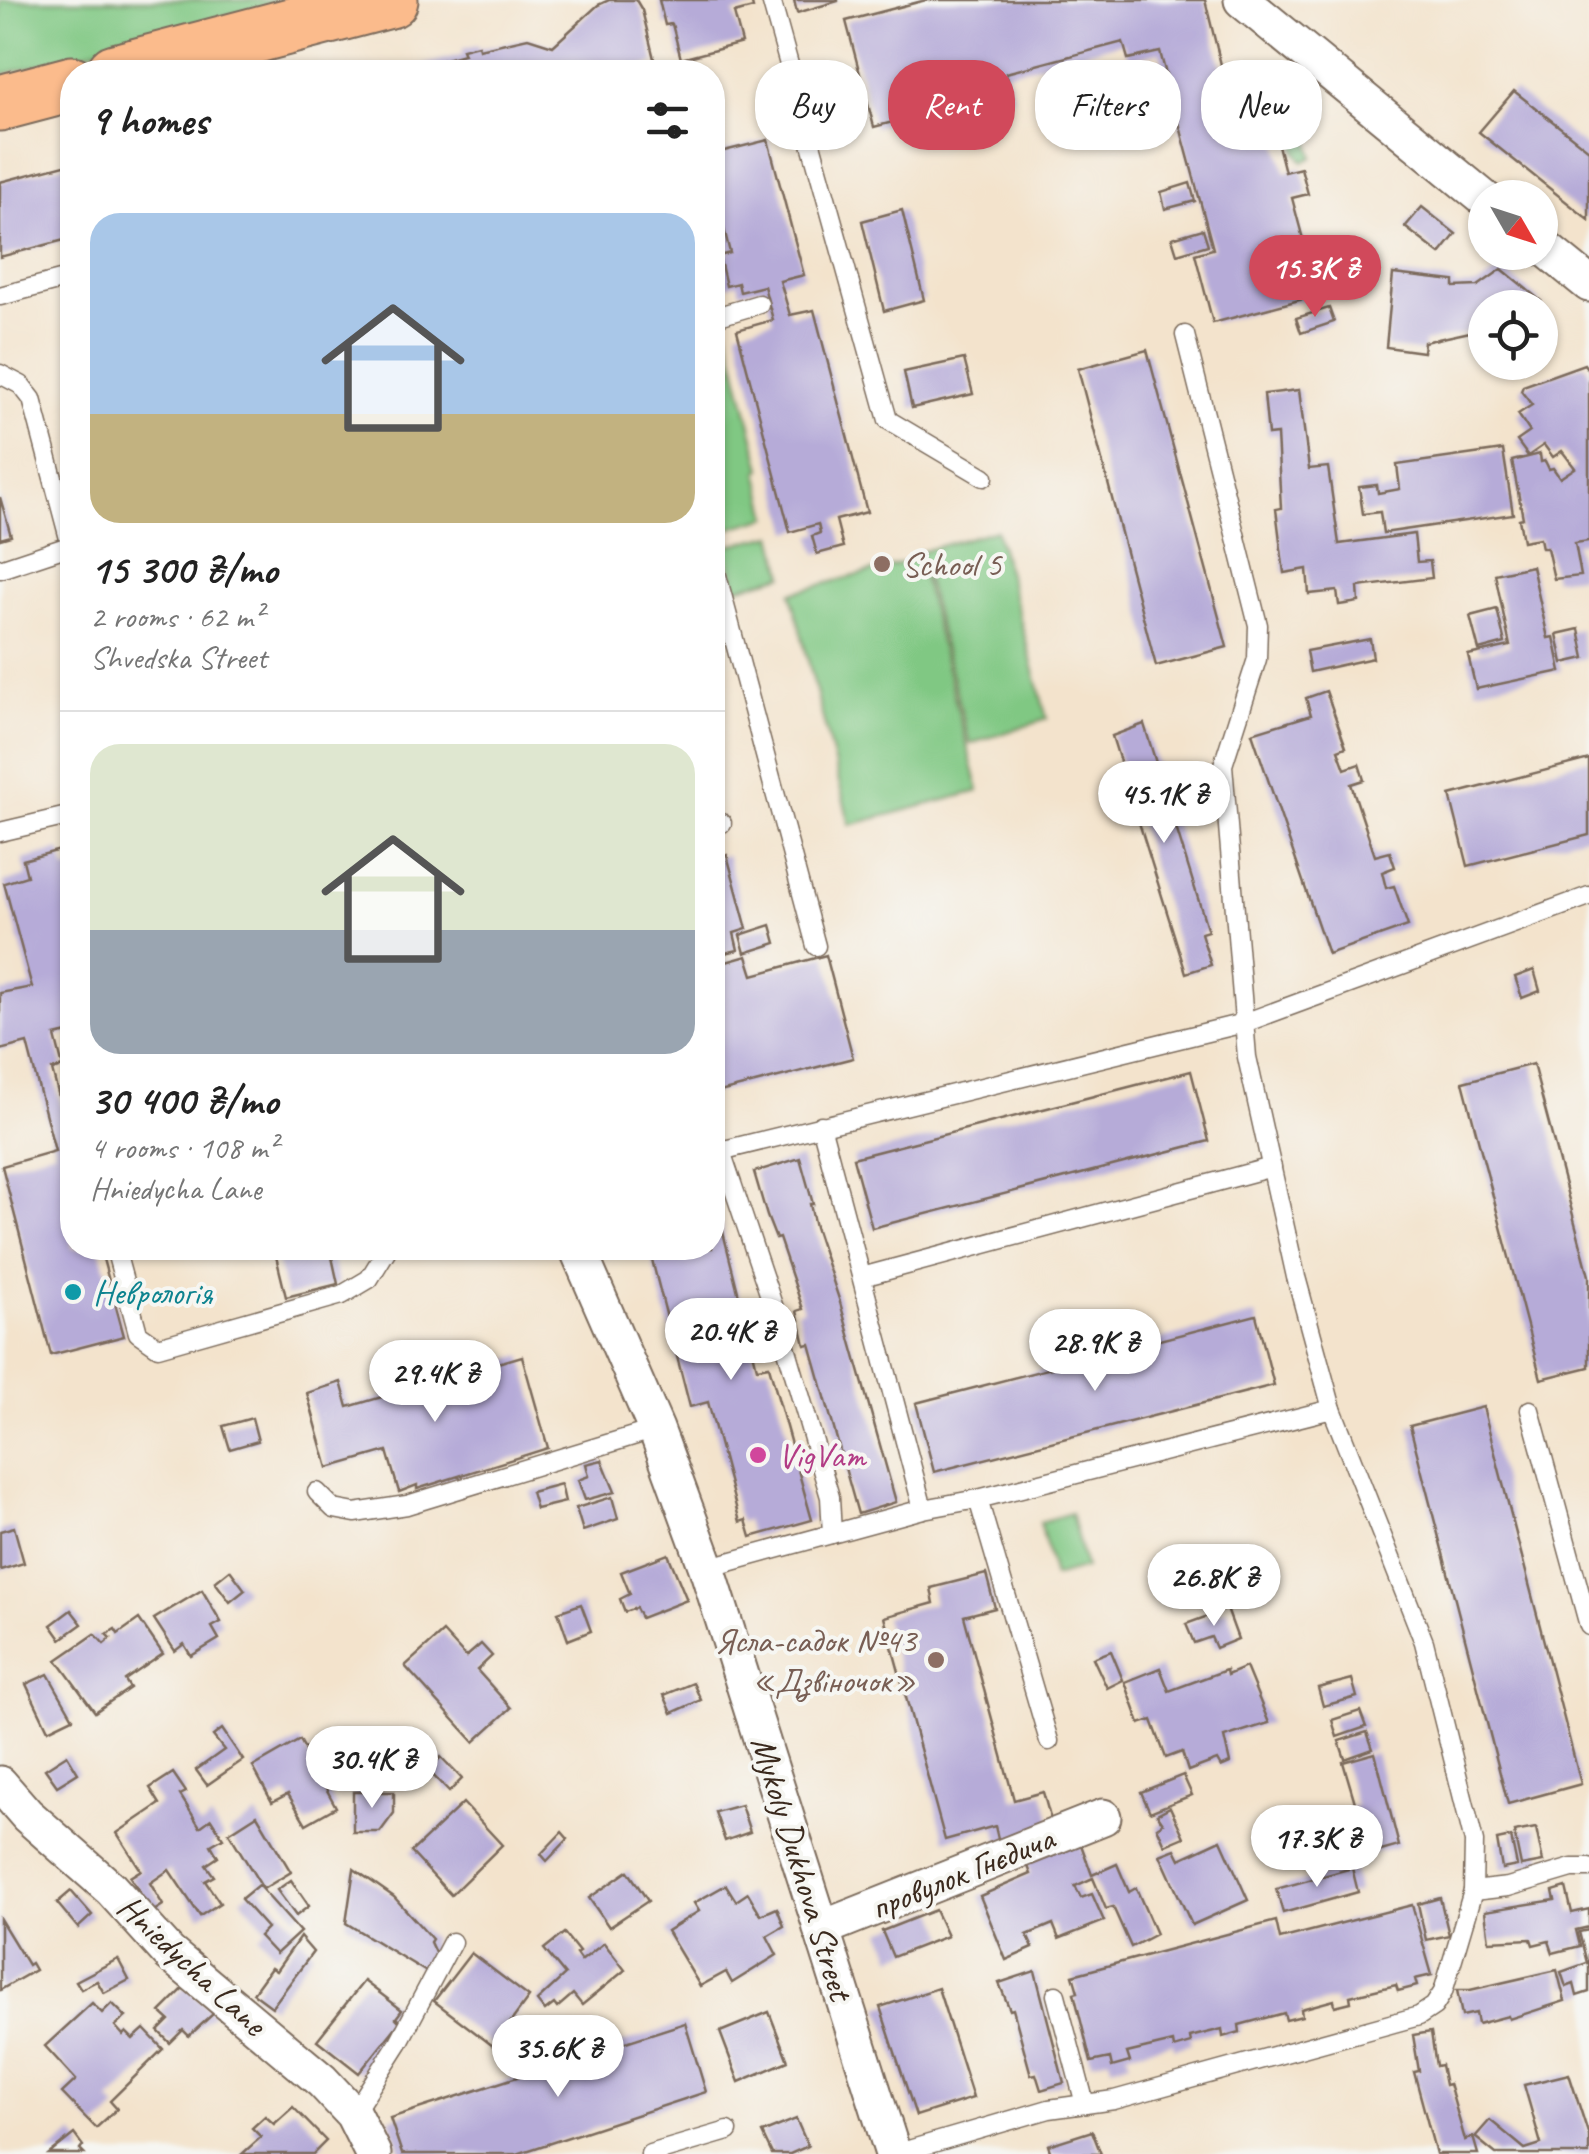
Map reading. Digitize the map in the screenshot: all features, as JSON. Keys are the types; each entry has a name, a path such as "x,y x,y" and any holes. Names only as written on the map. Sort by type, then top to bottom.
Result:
{"main road":[{"path":"210,60 242,56 390,0"},
{"path":"0,103 60,87"}],"street":[{"path":"1242,0 1468,185"},
{"path":"1558,259 1589,284"},
{"name":"Mykoly Dukhova Street","path":"582,1260 656,1429 708,1568 894,2154"},
{"name":"Hniedycha Lane","path":"0,1784 28,1815 111,1889 169,1953 322,2082 354,2114 372,2154"},
{"name":"провулок Гнєдича","path":"821,1929 1102,1817"}],"lane":[{"path":"771,0 888,420 984,477"},
{"path":"0,296 60,280"},
{"path":"725,314 759,304"},
{"path":"894,2154 1049,2109 1114,2100 1419,2016 1434,2006 1444,1992 1474,1891 1474,1842 1424,1642 1332,1409 1296,1277 1247,1057 1223,765 1256,659 1258,625 1185,335"},
{"path":"0,374 21,384 32,400 60,502"},
{"path":"0,569 60,550"},
{"path":"725,606 816,946"},
{"path":"0,832 60,817"},
{"path":"725,1150 1244,1023 1589,896"},
{"path":"821,1125 923,1510"},
{"path":"862,1277 1272,1167"},
{"path":"725,1174 780,1326 830,1497 832,1534"},
{"path":"118,1260 138,1333 158,1347 342,1295 369,1279 381,1260"},
{"path":"708,1568 923,1510 1332,1409"},
{"path":"1530,1410 1584,1583 1589,1626"},
{"path":"318,1492 334,1508 354,1513 407,1505 656,1429"},
{"path":"978,1499 1049,1740"},
{"path":"1474,1891 1572,1868 1589,1868"},
{"path":"354,2114 399,2042 452,1942"},
{"path":"1056,1995 1085,2104"},
{"path":"650,2154 728,2131"}],"green space":[{"path":"0,0 286,0 0,75"},
{"path":"1296,150 1311,150 1313,157 1303,162"},
{"path":"725,327 762,469 758,471 769,517 725,530"},
{"path":"996,530 1047,719 970,744 919,552"},
{"path":"774,535 784,575 736,588 725,546"},
{"path":"918,559 979,791 850,825 791,593"},
{"path":"1071,1513 1085,1568 1054,1577 1040,1522"},
{"path":"1214,1550 1224,1587 1197,1594 1187,1557"}],"building":[{"path":"609,0 636,0 654,60 442,60 464,54 462,49 528,38 553,46 598,5"},
{"path":"659,0 751,0 753,8 734,13 742,43 681,59 672,24 665,25"},
{"path":"794,0 838,0 838,1 797,13"},
{"path":"926,0 1205,0 1220,60 1201,60 1201,150 1279,150 1285,172 1301,168 1308,194 1292,198 1318,295 1213,323 1195,254 1213,249 1181,130 1181,60 1162,60 1160,52 1128,59 1123,42 1055,60 1035,60 1035,65 1015,71 1015,60 888,60 888,123 874,127 868,104 868,60 856,60 846,21"},
{"path":"1514,91 1589,150 1589,220 1558,195 1558,180 1539,180 1479,132"},
{"path":"755,143 755,150 771,150 804,275 780,281 790,315 814,310 867,512 836,520 843,547 817,554 812,536 820,533 818,524 790,532 737,330 773,320 764,286 740,292 738,283 726,286 725,254 730,253 725,232 725,151"},
{"path":"60,166 60,241 0,257 0,182"},
{"path":"1190,183 1195,201 1165,209 1161,192"},
{"path":"1422,207 1456,234 1440,254 1405,227"},
{"path":"902,210 924,300 884,311 862,221"},
{"path":"1203,229 1208,245 1177,254 1172,238"},
{"path":"1503,270 1528,290 1468,290 1468,332 1424,342 1423,352 1386,347 1393,274 1454,281 1454,287 1478,286"},
{"path":"1329,308 1334,322 1301,333 1296,318"},
{"path":"1147,350 1227,647 1156,666 1078,369"},
{"path":"964,359 973,394 912,408 904,372"},
{"path":"1584,364 1589,371 1589,541 1575,543 1581,576 1554,579 1547,548 1542,548 1540,538 1523,541 1519,519 1523,518 1512,461 1540,454 1541,462 1545,461 1560,478 1575,468 1562,451 1553,457 1544,445 1528,456 1517,441 1530,432 1518,414 1532,405 1521,391 1523,386 1540,380 1558,380 1558,373"},
{"path":"1299,390 1309,469 1328,467 1339,544 1414,534 1417,562 1430,561 1432,578 1358,587 1359,602 1339,605 1337,591 1309,594 1307,569 1284,573 1276,509 1281,508 1277,434 1268,435 1264,394"},
{"path":"1503,450 1513,514 1383,533 1380,512 1363,514 1359,487 1377,485 1378,493 1400,489 1397,465"},
{"path":"0,497 11,536 0,539"},
{"path":"1532,566 1548,638 1554,637 1561,671 1476,689 1468,655 1510,646 1495,574"},
{"path":"1497,609 1505,643 1479,650 1470,616"},
{"path":"1579,629 1585,658 1563,663 1557,634"},
{"path":"1370,639 1373,658 1310,672 1306,651"},
{"path":"1326,691 1346,747 1338,750 1345,769 1359,764 1364,780 1351,784 1375,856 1390,852 1395,867 1382,872 1386,888 1394,886 1408,926 1328,954 1252,733 1311,715 1306,698"},
{"path":"1144,724 1208,931 1201,933 1211,965 1186,973 1112,736"},
{"path":"1589,759 1589,835 1468,866 1450,795"},
{"path":"60,850 60,1035 55,1036 60,1068 52,1070 60,1101 60,1260 103,1260 124,1336 51,1355 2,1166 55,1151 27,1043 0,1050 0,993 32,987 4,883 27,876 23,860"},
{"path":"725,856 747,929 734,933 738,950 725,953"},
{"path":"771,925 776,943 745,953 740,935"},
{"path":"826,955 853,1058 725,1091 725,962 747,956 753,975"},
{"path":"1534,970 1540,991 1522,998 1515,977"},
{"path":"1533,1064 1589,1276 1589,1367 1541,1379 1463,1082"},
{"path":"1191,1071 1209,1141 872,1228 853,1158"},
{"path":"800,1158 815,1227 896,1502 858,1514 810,1344 805,1345 797,1311 803,1309 754,1172"},
{"path":"725,1240 757,1368 769,1366 812,1520 751,1537 746,1520 740,1522 708,1402 690,1407 652,1260 725,1260"},
{"path":"277,1260 333,1260 338,1284 286,1297"},
{"path":"1256,1315 1274,1385 934,1472 916,1403"},
{"path":"522,1356 548,1448 399,1492 387,1451 328,1468 307,1393 341,1382 348,1407"},
{"path":"1483,1407 1581,1784 1508,1804 1410,1426"},
{"path":"252,1418 258,1441 230,1449 223,1426"},
{"path":"602,1460 615,1492 585,1500 578,1480 589,1476 586,1464"},
{"path":"561,1484 565,1502 536,1509 531,1492"},
{"path":"612,1497 618,1519 583,1531 576,1508"},
{"path":"14,1527 24,1563 0,1570 0,1531"},
{"path":"668,1554 687,1600 641,1618 636,1608 625,1612 620,1599 630,1594 621,1572"},
{"path":"230,1570 245,1590 230,1602 215,1582"},
{"path":"986,1574 995,1608 964,1616 1014,1800 1043,1792 1053,1828 999,1843 995,1826 945,1840 884,1617 934,1603 931,1588"},
{"path":"202,1590 221,1622 212,1627 219,1639 191,1656 184,1644 175,1651 154,1619"},
{"path":"581,1604 591,1631 568,1640 558,1612"},
{"path":"1227,1609 1238,1639 1216,1648 1211,1637 1194,1643 1186,1624"},
{"path":"71,1610 82,1624 61,1639 51,1625"},
{"path":"139,1619 163,1654 125,1680 130,1688 95,1712 57,1660 95,1634 104,1644 111,1638 107,1634 115,1629 118,1634"},
{"path":"443,1632 466,1657 481,1644 492,1656 477,1670 511,1708 474,1742 405,1666"},
{"path":"1111,1651 1123,1680 1107,1688 1093,1658"},
{"path":"1246,1667 1269,1723 1224,1737 1230,1763 1221,1767 1217,1760 1188,1771 1182,1752 1166,1758 1152,1720 1140,1724 1125,1682 1160,1668 1169,1691 1226,1670 1227,1675"},
{"path":"48,1674 73,1718 48,1730 26,1684"},
{"path":"1352,1679 1357,1697 1323,1706 1318,1688"},
{"path":"693,1683 701,1700 672,1713 664,1695"},
{"path":"1360,1711 1366,1727 1337,1737 1332,1720"},
{"path":"222,1729 243,1760 207,1785 196,1770 224,1750 213,1736"},
{"path":"1367,1732 1373,1749 1345,1759 1339,1741"},
{"path":"387,1736 391,1782 357,1786 352,1740"},
{"path":"300,1740 336,1807 306,1824 288,1794 272,1802 253,1767"},
{"path":"1375,1753 1399,1846 1360,1857 1345,1809 1356,1806 1343,1762"},
{"path":"67,1755 78,1773 57,1786 45,1769"},
{"path":"441,1757 462,1779 449,1792 428,1770"},
{"path":"173,1773 186,1792 180,1795 200,1827 211,1819 223,1838 211,1845 218,1857 206,1865 214,1876 205,1881 220,1903 200,1916 169,1870 150,1883 163,1905 152,1912 130,1877 141,1870 117,1833 160,1804 150,1788"},
{"path":"1183,1775 1192,1795 1150,1812 1141,1792"},
{"path":"353,1792 394,1792 394,1813 380,1832 353,1832"},
{"path":"463,1803 502,1845 451,1895 411,1852"},
{"path":"741,1805 750,1832 725,1841 715,1812"},
{"path":"1170,1807 1184,1837 1165,1845 1157,1827 1163,1823 1157,1814"},
{"path":"257,1815 291,1872 263,1889 229,1833"},
{"path":"1536,1828 1543,1862 1521,1866 1514,1832"},
{"path":"1345,1831 1352,1852 1341,1856 1334,1835"},
{"path":"562,1832 568,1839 547,1861 541,1854"},
{"path":"1511,1837 1517,1866 1502,1869 1497,1840"},
{"path":"1079,1839 1092,1875 1117,1864 1129,1892 1136,1888 1156,1934 1131,1947 1113,1907 1106,1909 1093,1878 1075,1886 1081,1898 1092,1894 1104,1921 1059,1939 1053,1924 1027,1935 1033,1948 1006,1960 980,1896 1031,1874 1025,1858"},
{"path":"1221,1840 1248,1900 1192,1925 1160,1855 1175,1849 1180,1859"},
{"path":"1352,1868 1358,1892 1283,1913 1276,1889"},
{"path":"354,1869 394,1897 432,1939 436,1955 428,1973 346,1923"},
{"path":"628,1871 648,1901 609,1927 589,1898"},
{"path":"291,1880 309,1906 296,1916 277,1890"},
{"path":"258,1885 300,1932 276,1954 259,1936 267,1928 241,1899"},
{"path":"726,1885 736,1901 748,1893 761,1915 777,1908 784,1926 767,1936 777,1955 732,1983 726,1972 700,1986 667,1931 699,1911 694,1903"},
{"path":"1566,1887 1572,1913 1589,1909 1589,1927 1576,1930 1580,1946 1553,1953 1549,1941 1533,1945 1531,1939 1489,1941 1485,1911 1555,1900 1553,1891"},
{"path":"71,1891 92,1915 78,1928 57,1903"},
{"path":"1440,1898 1449,1935 1426,1940 1418,1904"},
{"path":"1412,1905 1432,1975 1415,1979 1417,1986 1398,1991 1396,1985 1350,1996 1351,2002 1335,2006 1334,2000 1301,2009 1302,2016 1286,2020 1284,2013 1239,2025 1240,2032 1223,2037 1222,2029 1190,2037 1191,2043 1174,2048 1173,2042 1127,2053 1130,2062 1112,2067 1110,2058 1091,2062 1073,1975 1276,1921 1280,1939"},
{"path":"935,1910 947,1936 893,1957 882,1931"},
{"path":"0,1919 35,1970 0,1990"},
{"path":"1589,1930 1589,1992 1577,1996 1574,1984 1566,1987 1561,1972 1587,1963 1579,1932"},
{"path":"564,1933 581,1961 604,1943 625,1970 582,2005 573,1994 557,2008 554,2004 545,2011 537,2001 565,1975 544,1949"},
{"path":"300,1937 313,1952 272,2007 253,1993 271,1968 276,1971"},
{"path":"471,1953 529,1997 493,2046 434,2001"},
{"path":"118,1959 129,1980 104,1993 97,1981 81,1989 76,1981"},
{"path":"1557,1970 1565,2001 1509,2019 1508,2016 1478,2024 1476,2013 1462,2016 1457,1990"},
{"path":"1035,1971 1064,2083 1041,2090 1036,2074 1031,2075 1013,2009 1010,2010 999,1983"},
{"path":"364,1981 402,2010 396,2018 400,2022 359,2073 317,2040"},
{"path":"186,1986 213,2014 189,2036 183,2030 170,2043 158,2031 169,2020 160,2012"},
{"path":"938,1988 973,2098 916,2116 880,2007"},
{"path":"92,2003 102,2013 112,2003 126,2017 115,2026 123,2035 126,2032 133,2039 144,2029 163,2049 110,2101 117,2109 96,2128 62,2093 76,2080 45,2046"},
{"path":"769,2012 788,2061 739,2082 720,2032"},
{"path":"685,2023 706,2092 517,2154 402,2154 390,2118"},
{"path":"1431,2032 1436,2066 1441,2065 1445,2085 1449,2084 1465,2140 1473,2137 1478,2154 1436,2154 1414,2072 1419,2071 1413,2035"},
{"path":"1569,2074 1589,2136 1589,2154 1496,2154 1475,2137 1490,2120 1525,2149 1541,2144 1524,2085"},
{"path":"293,2107 326,2141 313,2154 242,2154 261,2137 252,2128 265,2116 274,2124"},
{"path":"796,2119 808,2146 790,2154 772,2154 762,2133"},
{"path":"1092,2131 1101,2154 1051,2154 1048,2145"},
{"path":"74,2134 84,2154 49,2154"}],"place":[{"name":"School 5","path":"882,564"},
{"name":"Неврологія","path":"73,1292"},
{"name":"VigVam","path":"758,1455"},
{"name":"Ясла-садок №43 «Дзвіночок»","path":"936,1660"}]}
